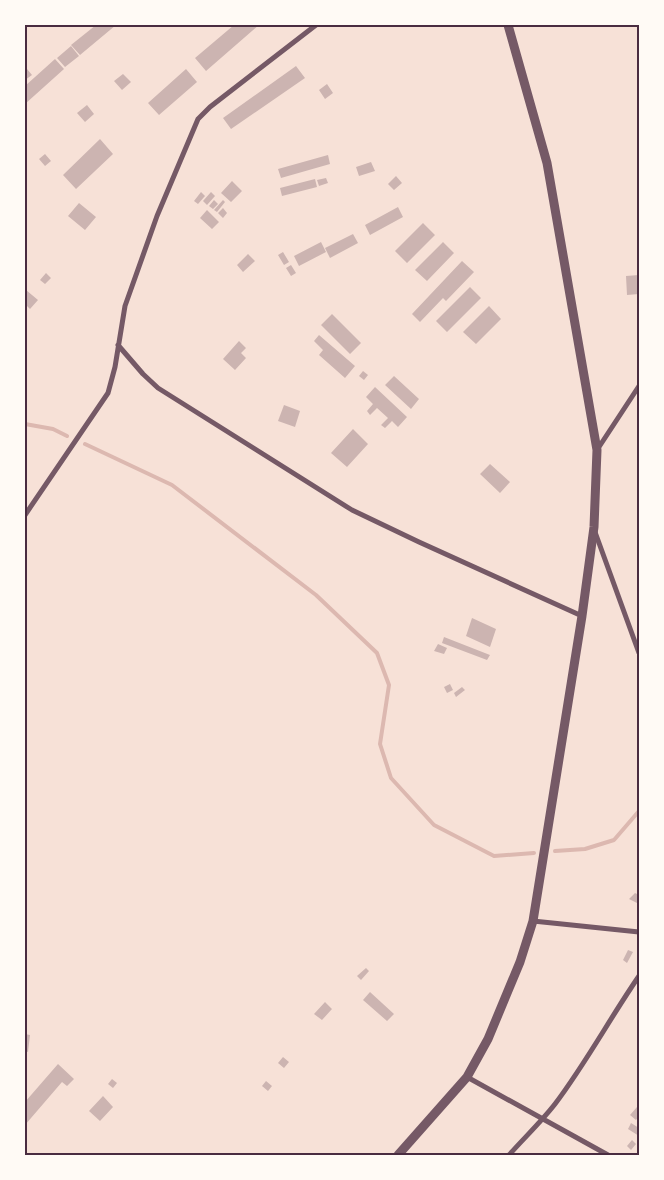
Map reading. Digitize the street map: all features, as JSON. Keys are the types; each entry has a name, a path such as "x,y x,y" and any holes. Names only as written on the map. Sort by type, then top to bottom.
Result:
{"street":[{"path":"25,515 108,393 115,367 125,306 157,216 198,119 210,107 316,25"},
{"path":"399,1155 467,1077 488,1039 520,962 533,921 582,616 594,527 596,450 547,164 508,25"},
{"path":"118,345 158,388 352,510 582,616"},
{"path":"596,450 639,386"},
{"path":"594,527 639,653"},
{"path":"533,921 639,932"},
{"path":"509,1155 542,1120 587,1058 613,1014 639,976"},
{"path":"467,1077 608,1155"}],"building":[{"path":"96,25 116,25 80,55 71,45"},
{"path":"234,25 259,25 206,71 195,58"},
{"path":"71,46 79,56 65,67 57,58"},
{"path":"55,59 64,69 25,104 25,86"},
{"path":"296,66 305,78 231,129 223,118"},
{"path":"27,69 32,75 25,80 25,71"},
{"path":"186,69 197,82 159,115 148,103"},
{"path":"123,74 131,82 122,90 114,81"},
{"path":"327,84 333,93 325,99 319,90"},
{"path":"87,105 94,114 85,122 77,113"},
{"path":"100,139 113,154 76,189 63,175"},
{"path":"45,154 51,161 45,166 39,159"},
{"path":"328,155 330,164 281,178 278,169"},
{"path":"371,162 375,171 359,176 356,167"},
{"path":"396,176 402,183 394,190 388,184"},
{"path":"326,178 328,183 319,186 317,180"},
{"path":"315,179 317,187 282,196 280,188"},
{"path":"232,181 242,191 231,202 221,193"},
{"path":"201,192 205,196 198,204 194,201"},
{"path":"211,192 215,196 207,205 203,201"},
{"path":"214,200 218,204 213,209 209,206"},
{"path":"223,200 225,202 217,212 214,210"},
{"path":"79,203 96,217 85,230 68,216"},
{"path":"398,207 403,217 370,235 365,225"},
{"path":"223,208 227,213 223,218 218,213"},
{"path":"207,210 219,222 212,229 200,218"},
{"path":"423,223 435,235 407,263 395,251"},
{"path":"353,234 358,243 330,258 325,248"},
{"path":"321,242 326,252 299,266 294,256"},
{"path":"443,242 454,253 427,281 415,270"},
{"path":"283,252 289,262 284,265 278,255"},
{"path":"248,254 255,261 243,272 237,265"},
{"path":"462,261 474,272 446,301 443,298 420,322 412,314"},
{"path":"291,265 296,273 291,276 286,268"},
{"path":"46,273 51,278 45,284 40,280"},
{"path":"639,275 639,294 627,295 626,276"},
{"path":"470,287 481,298 447,332 436,321"},
{"path":"26,290 38,300 30,309 25,306"},
{"path":"489,306 501,319 476,344 463,332"},
{"path":"332,314 361,343 350,354 321,325"},
{"path":"319,335 355,366 345,378 319,355 323,350 314,341"},
{"path":"239,341 246,348 241,353 246,358 235,370 223,359"},
{"path":"363,371 368,375 364,380 359,376"},
{"path":"394,376 419,399 411,409 385,385"},
{"path":"375,387 407,417 398,427 392,421 385,428 381,425 388,418 377,408 370,415 367,411 373,404 366,397"},
{"path":"284,405 300,411 295,427 278,421"},
{"path":"353,429 368,444 347,467 331,453"},
{"path":"490,464 510,482 500,493 480,474"},
{"path":"472,618 496,629 490,647 466,636"},
{"path":"444,637 490,655 487,660 442,643"},
{"path":"438,644 447,648 444,654 434,651"},
{"path":"450,684 453,690 447,693 444,687"},
{"path":"462,687 465,690 456,697 454,693"},
{"path":"635,893 639,895 637,903 629,899"},
{"path":"628,950 633,952 627,963 623,960"},
{"path":"366,968 369,971 361,980 357,976"},
{"path":"370,992 394,1014 387,1021 363,1000"},
{"path":"325,1002 332,1009 322,1020 314,1014"},
{"path":"25,1034 30,1035 28,1052 25,1051"},
{"path":"283,1057 289,1062 284,1068 278,1063"},
{"path":"58,1064 74,1079 67,1086 62,1082 25,1125 25,1102"},
{"path":"112,1079 117,1083 113,1088 108,1084"},
{"path":"266,1081 272,1086 268,1091 262,1086"},
{"path":"103,1096 113,1107 100,1121 89,1111"},
{"path":"637,1107 639,1109 639,1116 636,1120 630,1115"},
{"path":"631,1123 639,1128 639,1136 628,1129"},
{"path":"632,1140 636,1144 631,1150 627,1146"}],"waterway":[{"path":"25,424 53,429 67,436"},
{"path":"85,444 172,485 316,595 377,653 389,685 380,744 391,778 434,825 494,856 534,853"},
{"path":"555,851 585,849 614,840 639,811"}]}
